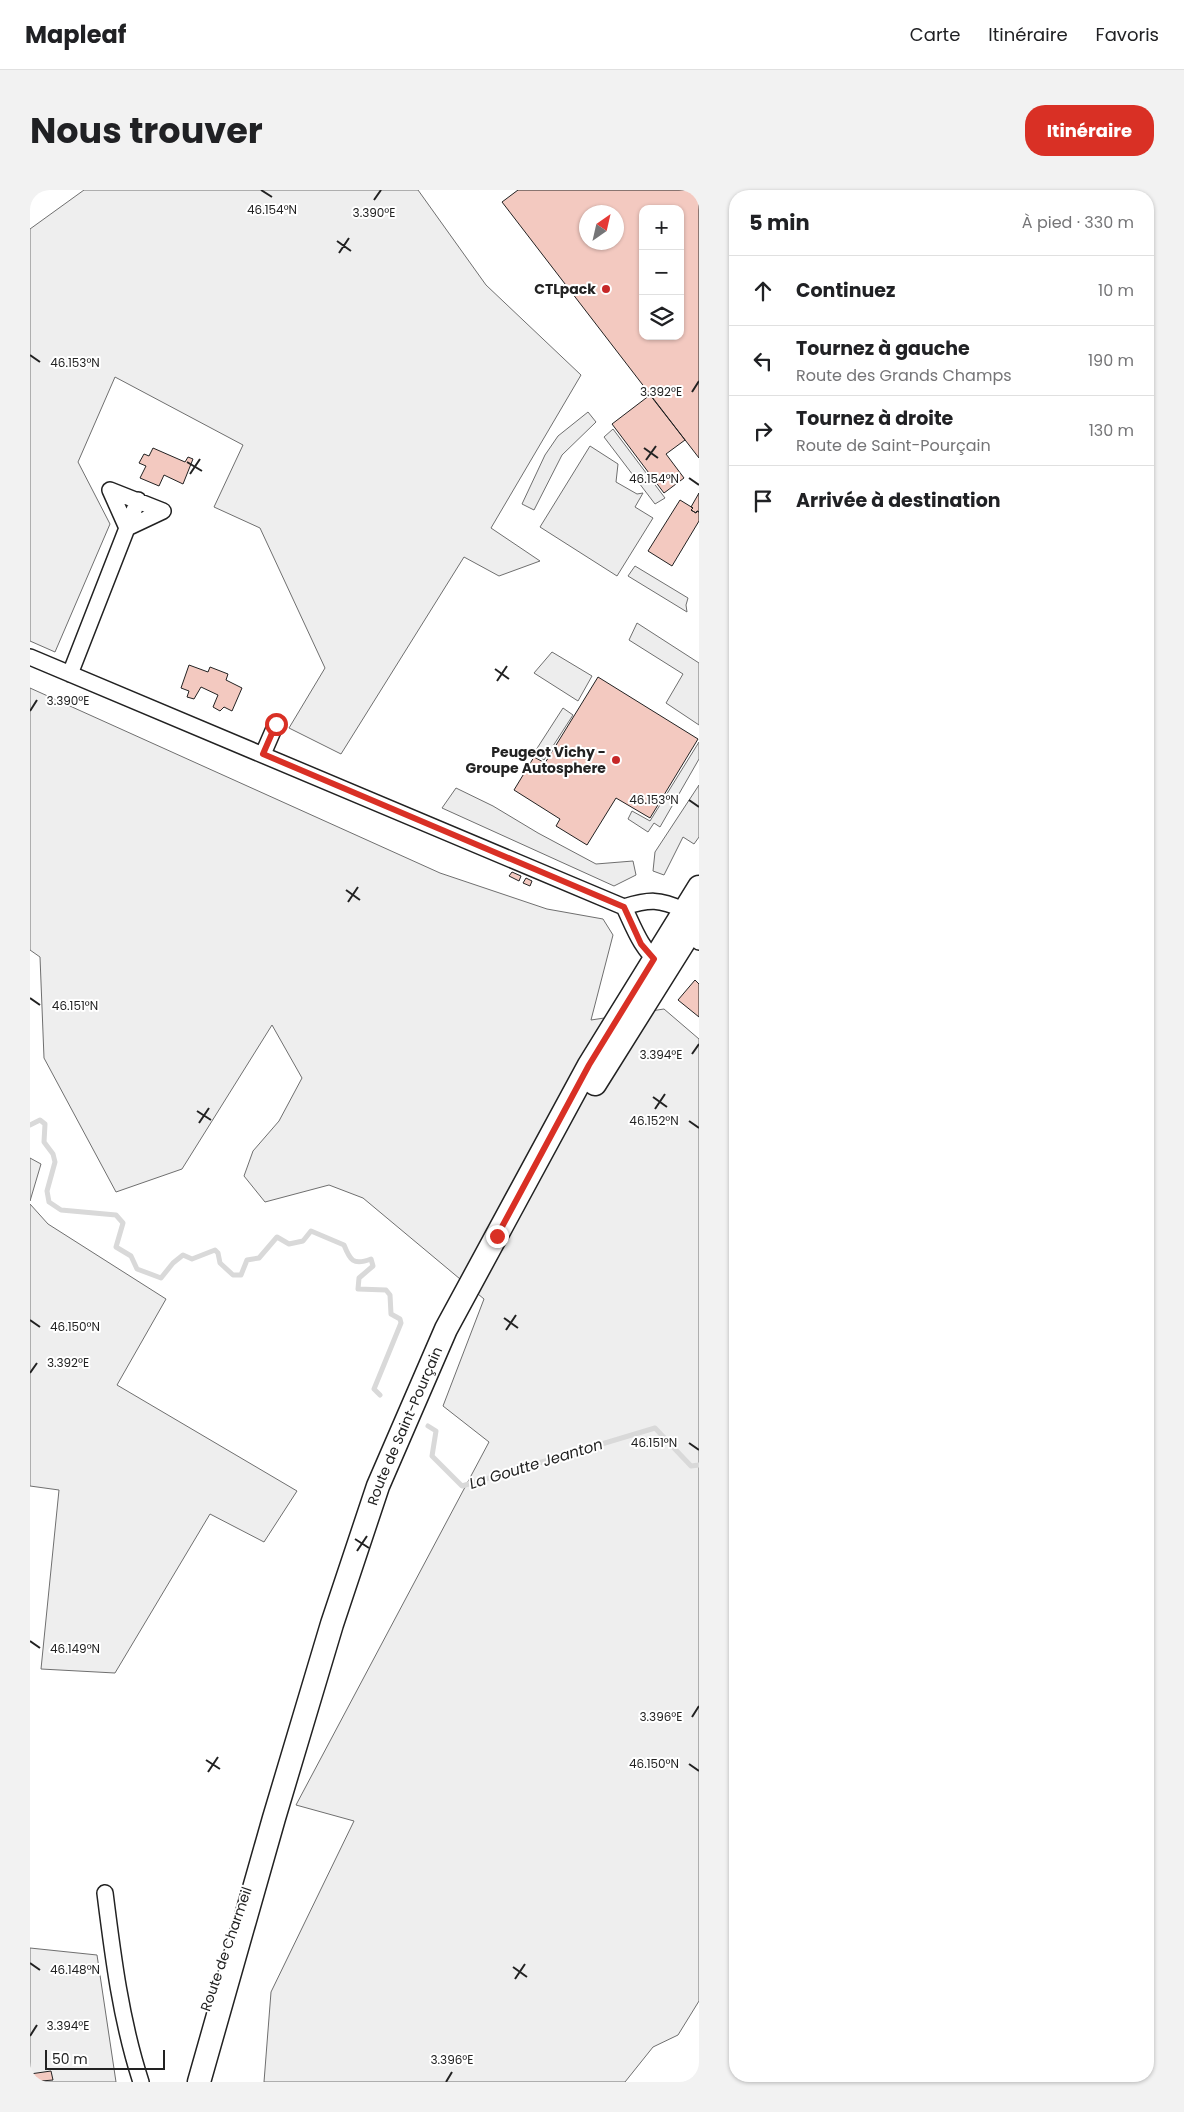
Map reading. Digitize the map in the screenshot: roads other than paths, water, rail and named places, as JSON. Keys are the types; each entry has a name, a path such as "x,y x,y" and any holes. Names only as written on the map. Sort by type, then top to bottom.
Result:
{"main road":[{"name":"Route de Saint-Pourçain","path":"332,1624 378,1486 446,1329 589,1065 661,964 693,926 699,887"},
{"name":"Route de Charmeil","path":"199,2082 274,1818 332,1624"},
{"name":"Route de Charmeil","path":"183,2082 231,1930 274,1818"}],"street":[{"path":"110,490 162,511 127,528 110,490"},
{"path":"70,674 138,500"},
{"path":"30,657 624,907 647,900 669,904 693,926"},
{"path":"263,754 276,724"},
{"path":"624,907 641,944 661,964"},
{"path":"105,1893 129,2046 141,2082"}],"waterway":[{"name":"La Goutte Jeanton","path":"30,1125 40,1120 45,1124 44,1142 53,1154 55,1162 47,1191 49,1202 61,1210 116,1215 123,1223 116,1247 131,1256 137,1269 161,1278 173,1263 183,1255 192,1259 215,1250 218,1253 220,1263 233,1275 241,1275 247,1260 259,1258 277,1237 289,1244 303,1241 311,1231 344,1245 350,1258 356,1262 371,1259 373,1266 359,1278 358,1289 386,1290 390,1295 391,1314 400,1319 401,1323 374,1389 380,1395"},
{"name":"La Goutte Jeanton","path":"428,1426 436,1431 432,1456 462,1486 655,1428 691,1466 699,1465"}],"place":[{"name":"CTLpack","path":"606,289"},
{"name":"Peugeot Vichy - Groupe Autosphere","path":"616,760"}]}
